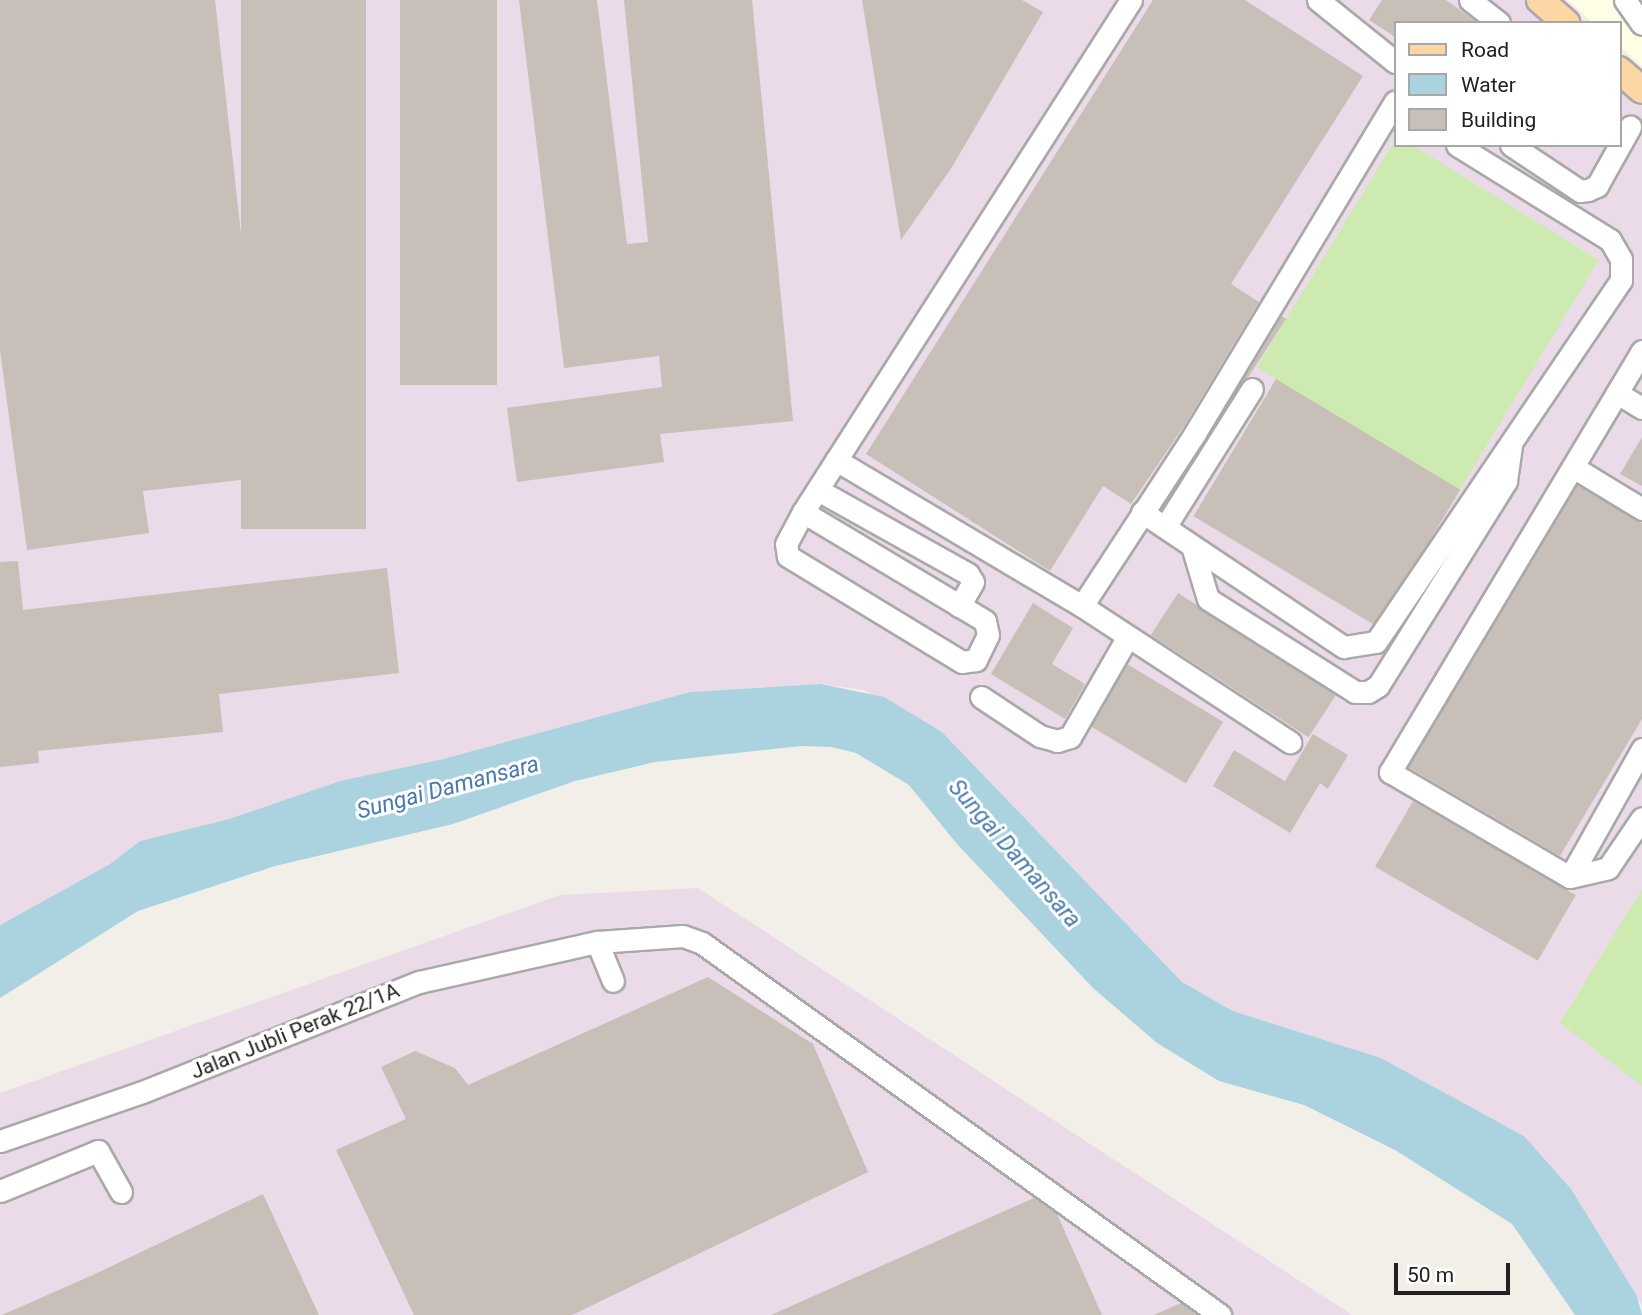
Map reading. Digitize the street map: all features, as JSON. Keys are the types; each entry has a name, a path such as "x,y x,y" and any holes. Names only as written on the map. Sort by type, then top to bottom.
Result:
{"main road":[{"path":"1541,0 1564,21"},
{"path":"1621,72 1642,90"}],"lane":[{"path":"803,512 958,606 989,628 985,650 968,663 788,556 786,544 803,512 1131,0"},
{"path":"1318,0 1394,61"},
{"path":"1470,0 1496,21"},
{"path":"1625,0 1642,24"},
{"path":"1082,606 1195,433 1394,105"},
{"path":"1621,143 1630,127"},
{"path":"1142,512 1344,647 1376,642 1622,280 1621,259 1610,240 1460,147"},
{"path":"1514,147 1580,191 1588,191 1597,186 1619,147"},
{"path":"1642,351 1390,772 1570,877 1608,868 1642,818"},
{"path":"1165,527 1252,389"},
{"path":"1617,393 1642,408"},
{"path":"1192,546 1209,599 1355,692 1368,692 1378,686 1506,481 1511,442"},
{"path":"836,460 1082,606 1290,743"},
{"path":"1573,467 1642,509"},
{"path":"817,490 968,574 973,582 958,606"},
{"path":"981,697 1040,736 1057,741 1070,737 1128,636"},
{"path":"1570,877 1642,749"},
{"name":"Jalan Jubli Perak 22/1A","path":"0,1141 142,1092 419,982 597,942 664,935 702,943 1220,1315"},
{"path":"597,942 613,981"},
{"path":"0,1191 98,1151 121,1192"}],"shaded area":[{"path":"0,0 1534,0 1557,21 1394,21 1394,147 1621,147 1621,81 1642,100 1642,1305 1524,1136 1381,1058 1233,1011 1182,982 942,732 864,690 821,684 690,692 443,759 340,781 229,819 140,841 110,864 0,925"},
{"path":"1568,0 1642,0 1642,66 1621,48 1621,21 1591,21"},
{"path":"698,888 1352,1315 0,1315 0,1093 560,895"}],"green space":[{"path":"1394,142 1394,147 1415,147 1599,260 1459,491 1257,367"},
{"path":"1642,889 1642,1086 1560,1023"}],"water":[{"name":"Sungai Damansara","path":"821,684 884,697 942,732 1182,982 1233,1011 1381,1058 1524,1136 1571,1189 1637,1296 1642,1315 1575,1315 1512,1224 1395,1150 1304,1105 1219,1081 1157,1043 1093,988 957,844 909,785 856,753 831,747 801,746 655,762 575,781 453,824 275,866 138,911 0,998 0,925 110,864 140,841 229,819 340,781 443,759 690,692"}],"building":[{"path":"0,0 215,0 268,477 143,491 149,533 27,550 0,350"},
{"path":"241,0 366,0 366,529 241,529"},
{"path":"400,0 497,0 497,385 400,385"},
{"path":"519,0 597,0 627,244 648,242 624,0 752,0 793,421 660,434 664,462 517,482 507,408 662,387 659,356 564,368"},
{"path":"862,0 1022,0 1043,12 952,167 901,240"},
{"path":"1153,0 1245,0 1363,76 1231,284 1259,302 1184,426 1131,504 1103,486 1050,571 866,454"},
{"path":"1382,0 1446,0 1475,21 1394,21 1394,36 1369,20"},
{"path":"1281,316 1286,319 1249,376 1242,381"},
{"path":"1276,379 1460,490 1378,627 1194,516"},
{"path":"1642,437 1642,486 1620,474"},
{"path":"1577,485 1642,523 1642,719 1560,856 1408,767"},
{"path":"18,561 23,610 387,568 399,673 219,694 223,732 38,751 39,763 0,767 0,562"},
{"path":"1178,593 1336,695 1308,737 1151,635"},
{"path":"1033,603 1073,628 1052,664 1085,684 1065,719 991,674"},
{"path":"1127,664 1223,722 1186,783 1090,726"},
{"path":"1313,734 1348,755 1328,789 1320,783 1290,833 1213,786 1234,750 1285,781"},
{"path":"1413,801 1576,895 1538,961 1375,867"},
{"path":"708,977 813,1044 868,1172 572,1315 414,1315 336,1150 406,1119 381,1067 415,1051 455,1068 468,1085"},
{"path":"263,1194 319,1315 2,1315 95,1274"},
{"path":"1034,1198 1057,1214 1102,1315 771,1315"},
{"path":"1181,1303 1197,1315 1154,1315"}]}
